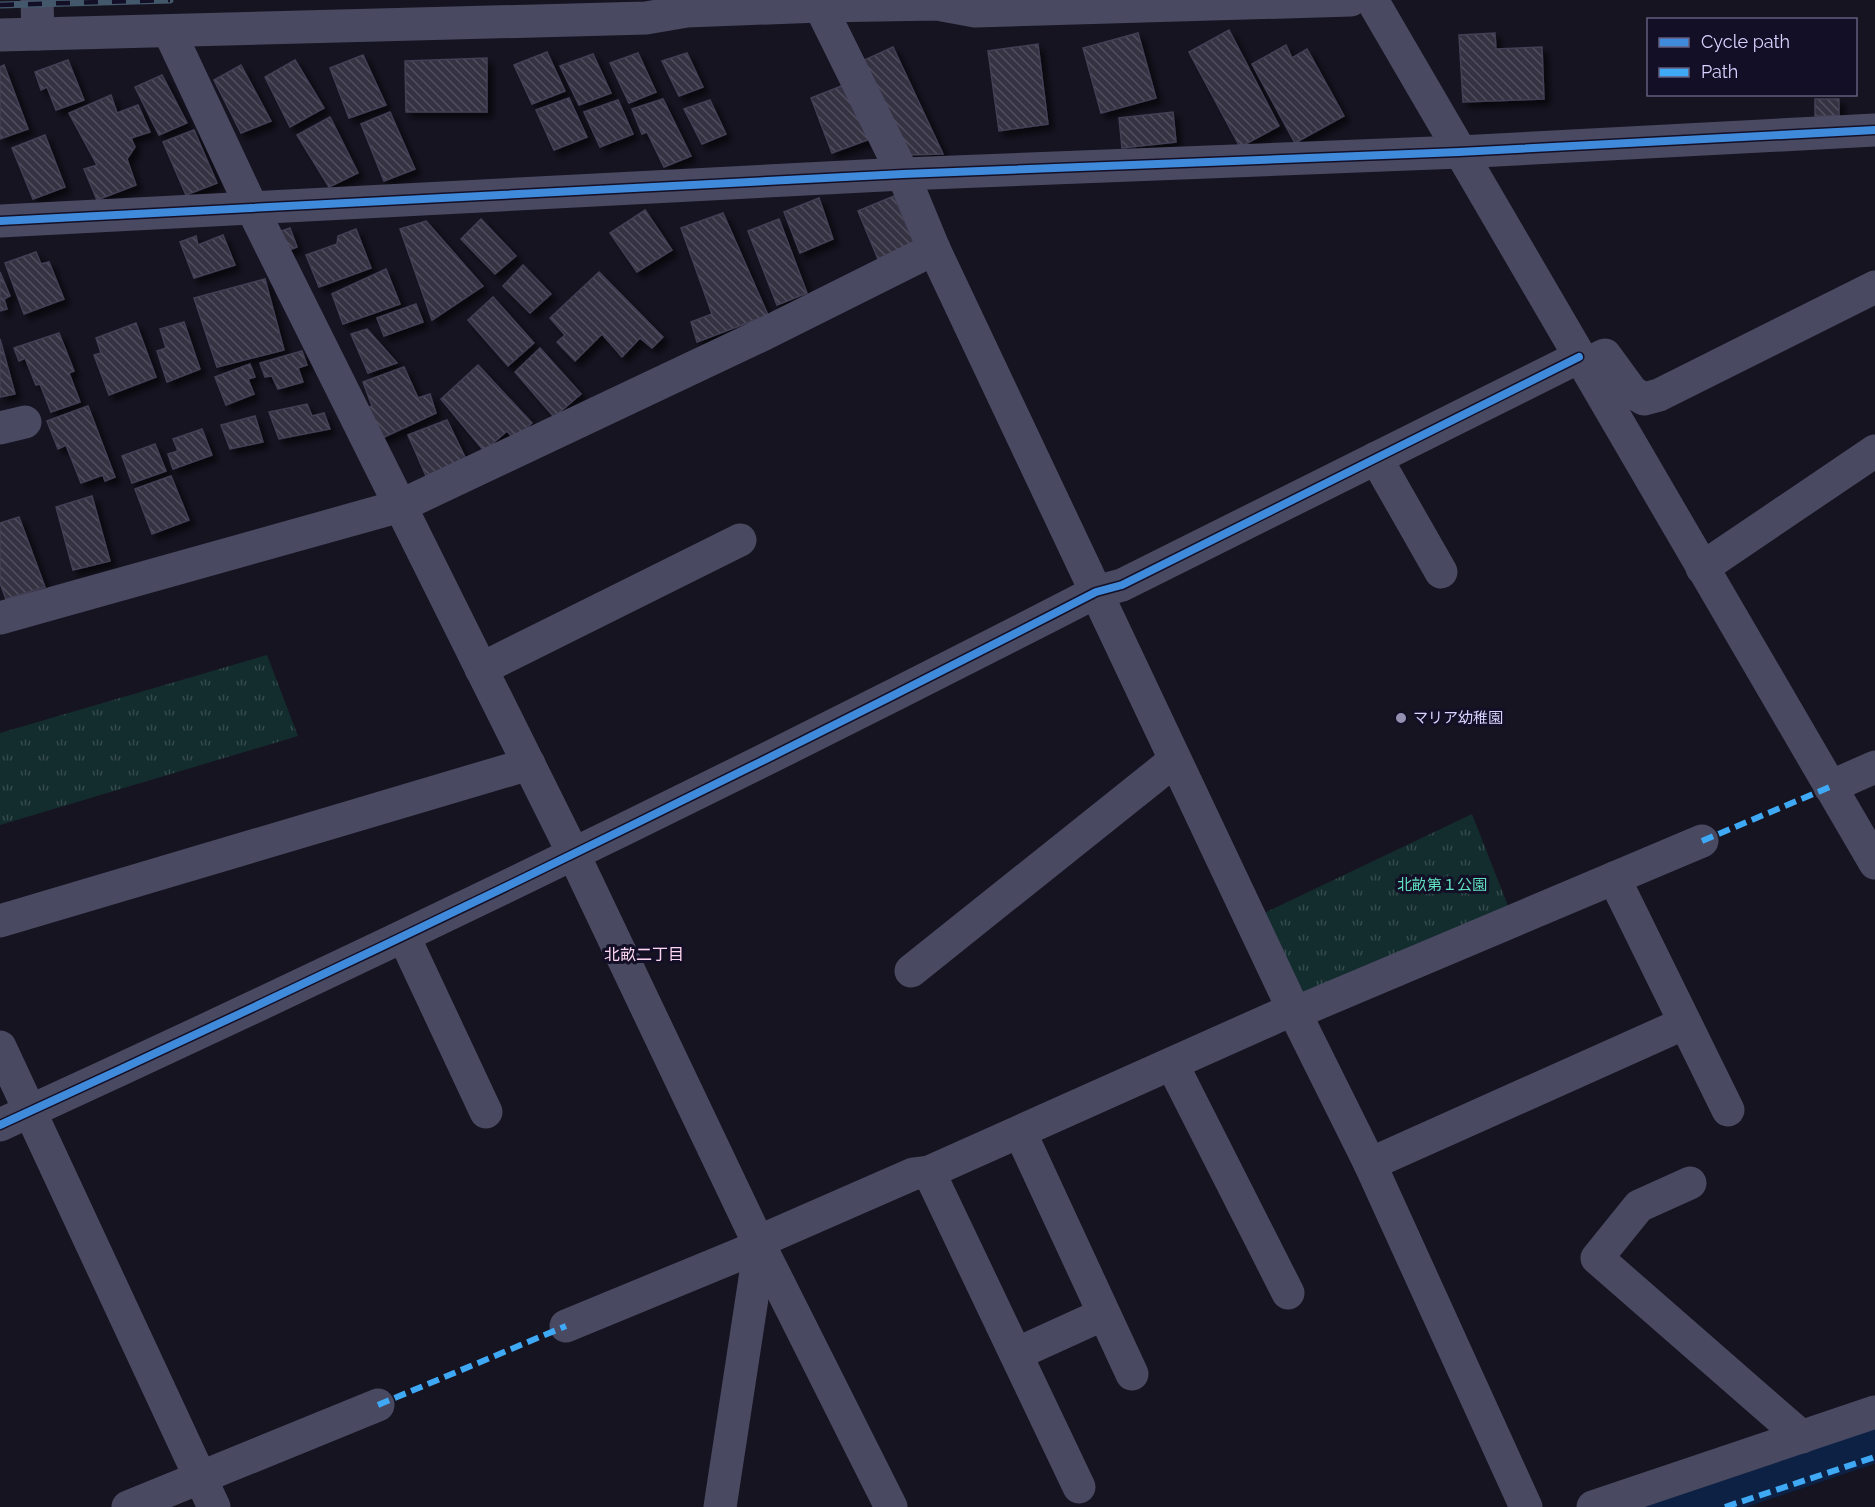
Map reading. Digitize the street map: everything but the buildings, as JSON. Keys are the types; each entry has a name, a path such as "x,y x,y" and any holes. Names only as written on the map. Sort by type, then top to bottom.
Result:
{"street":[{"path":"37,0 38,34"},
{"path":"0,35 646,18 687,6 937,3 975,11 1351,0"},
{"path":"1372,0 1875,863"},
{"path":"820,6 903,174 934,249 1174,760 1370,1164 1526,1507"},
{"path":"169,31 252,208 573,853 760,1246 891,1507"},
{"path":"0,221 903,174 1459,152 1875,130"},
{"path":"0,618 400,506 764,334 934,249"},
{"path":"0,1125 404,937 866,710 1096,592 1122,585 1376,458 1581,361 1605,355 1632,392 1644,399 1659,395 1875,287"},
{"path":"1702,568 1875,451"},
{"path":"1376,458 1441,572"},
{"path":"481,669 740,540"},
{"path":"911,971 1174,760"},
{"path":"0,921 529,764"},
{"path":"1830,787 1875,767"},
{"path":"566,1326 760,1246 769,1237 913,1174 929,1172 1278,1016 1702,841"},
{"path":"1614,878 1728,1110"},
{"path":"404,937 486,1112"},
{"path":"1370,1164 1685,1023"},
{"path":"0,1047 214,1507"},
{"path":"1172,1064 1288,1293"},
{"path":"1020,1132 1132,1374"},
{"path":"929,1172 1079,1486"},
{"path":"1690,1183 1639,1206 1597,1258 1802,1437"},
{"path":"720,1507 760,1246"},
{"path":"1016,1354 1104,1314"},
{"path":"128,1507 378,1405"},
{"path":"1593,1507 1875,1412"}],"green space":[{"path":"267,655 298,736 0,825 0,733"},
{"name":"北畝第１公園","path":"1472,814 1510,911 1309,997 1293,990 1258,916"}],"waterway":[{"path":"1656,1507 1875,1433"}],"railway":[{"path":"0,5 170,0"}],"marked path":[{"path":"1702,841 1830,787"},
{"path":"378,1405 566,1326"},
{"path":"1725,1507 1875,1457"}],"cycle path":[{"path":"0,221 903,174 1459,152 1875,130"},
{"path":"0,1125 276,997 551,865 1096,592 1122,585 1579,357"}],"place":[{"name":"マリア幼稚園","path":"1401,718"}],"district":[{"name":"北畝二丁目","path":"644,954"}]}
